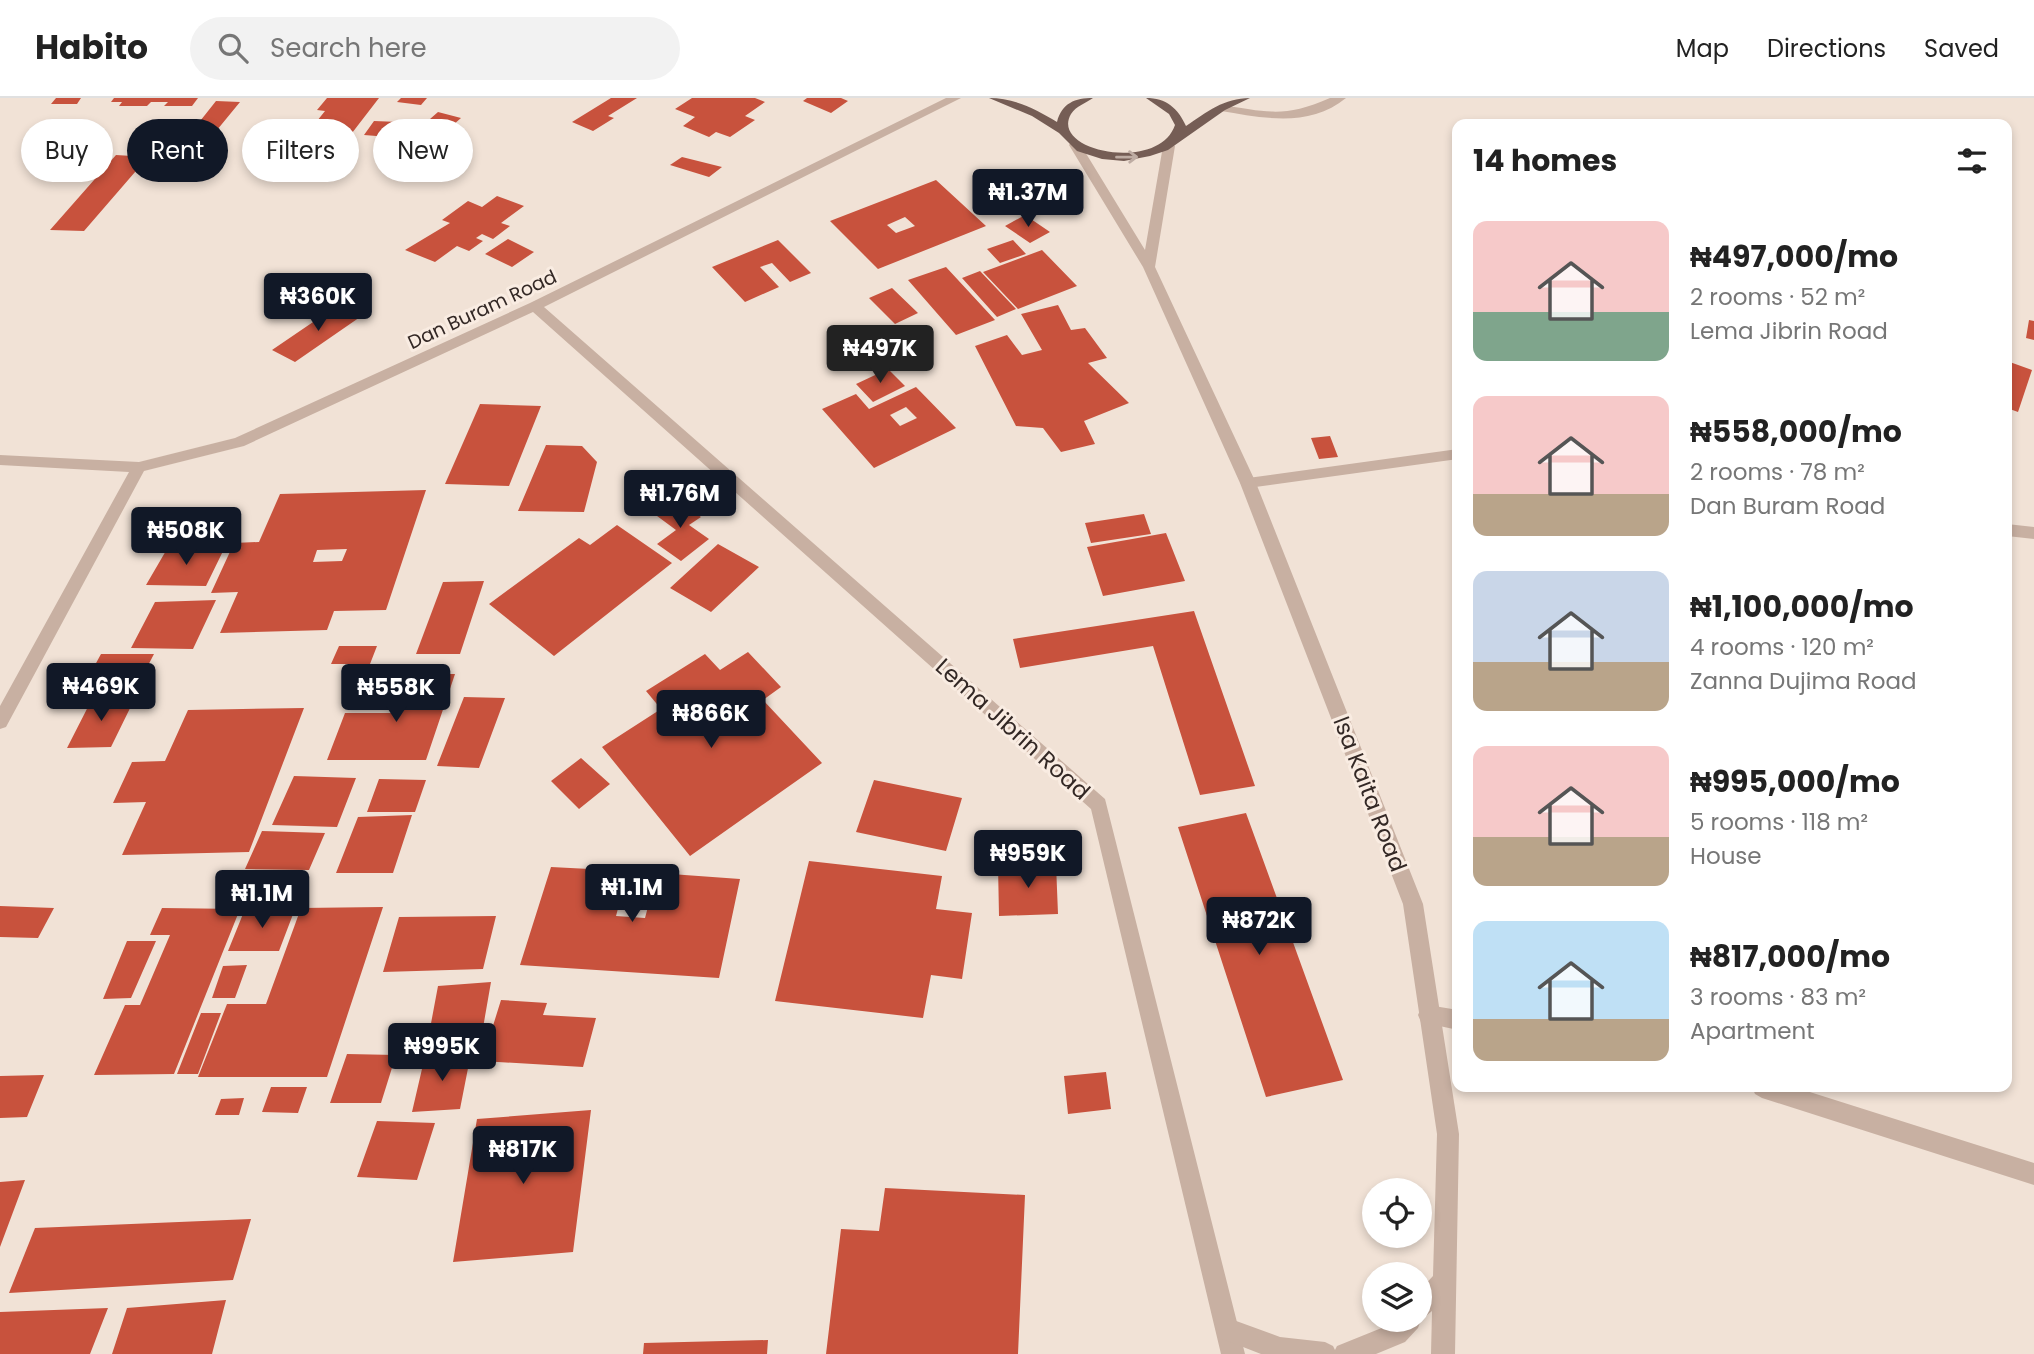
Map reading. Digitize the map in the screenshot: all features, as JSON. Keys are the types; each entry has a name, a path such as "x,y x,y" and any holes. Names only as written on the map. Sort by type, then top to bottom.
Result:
{"main road":[{"path":"995,98 1036,114 1063,130 1075,145 1088,152 1123,158 1156,152 1221,108 1244,98"},
{"path":"1063,130 1062,119 1068,109 1087,98"},
{"path":"1152,98 1166,104 1176,114 1180,125 1174,141"}],"street":[{"name":"Dan Buram Road","path":"0,460 139,467 239,442 535,306 956,98"},
{"path":"1221,108 1281,117 1308,111 1340,98"},
{"path":"1149,267 1174,141"},
{"name":"Isa Kaita Road","path":"1075,145 1149,267 1248,483 1413,904 1448,1134 1443,1354"},
{"name":"Lema Jibrin Road","path":"535,306 1099,805 1233,1354"},
{"path":"1248,483 1452,455"},
{"path":"0,722 139,467"},
{"path":"2012,531 2034,533"},
{"path":"1428,1015 1452,1019"},
{"path":"1778,1092 2034,1174"},
{"path":"1432,1295 1446,1279"},
{"path":"1228,1330 1280,1349 1325,1354"},
{"path":"1345,1354 1399,1332"}],"building":[{"path":"56,98 81,98 77,104 51,104"},
{"path":"114,98 198,98 192,106 164,106 168,102 151,102 147,106 119,106 122,102 111,102"},
{"path":"327,98 379,98 359,124 359,119 319,119 325,111 317,110"},
{"path":"401,98 427,98 421,105 397,102"},
{"path":"611,98 637,98 608,116 614,118 593,131 572,122"},
{"path":"692,98 755,98 765,102 745,116 755,120 730,137 716,132 709,137 683,126 695,117 675,109"},
{"path":"807,98 841,98 848,101 831,113 803,101"},
{"path":"216,101 240,102 226,119 202,119"},
{"path":"438,112 461,118 460,119 430,119"},
{"path":"373,122 373,136 364,135"},
{"path":"116,155 127,156 127,181 84,231 50,230 92,182 113,182 113,158"},
{"path":"682,157 722,167 709,177 670,165"},
{"path":"936,180 986,226 878,269 830,221","holes":["905,217 915,226 896,233 887,225"]},
{"path":"497,196 524,206 501,223 510,226 493,239 482,234 476,238 483,241 469,251 457,246 435,262 405,250 450,223 442,220 468,201 482,207"},
{"path":"1025,215 1050,232 1030,243 1005,226"},
{"path":"508,239 534,252 512,267 485,254"},
{"path":"778,240 811,273 790,282 772,263 760,267 779,287 745,302 712,267"},
{"path":"1013,240 1026,254 1000,263 987,249"},
{"path":"1042,250 1077,286 1018,309 983,272"},
{"path":"946,267 995,320 956,335 908,280"},
{"path":"980,271 1016,309 997,317 962,278"},
{"path":"892,288 918,313 895,324 869,298"},
{"path":"341,303 363,315 295,362 272,350"},
{"path":"1058,305 1071,330 1085,328 1107,358 1088,363 1129,403 1084,421 1095,444 1061,452 1043,428 1016,426 975,346 1007,335 1022,355 1042,350 1021,314"},
{"path":"2029,320 2034,321 2034,340 2026,338"},
{"path":"2012,363 2032,370 2018,412 2012,410"},
{"path":"888,369 905,386 873,402 856,384"},
{"path":"916,387 956,428 874,468 822,409 856,394 869,409","holes":["906,407 917,418 900,426 890,415"]},
{"path":"480,404 541,406 509,486 445,484"},
{"path":"1330,436 1338,457 1319,459 1311,438"},
{"path":"546,445 582,446 597,462 584,512 518,511"},
{"path":"426,490 386,610 334,611 327,630 220,633 238,592 211,593 234,543 259,542 280,494","holes":["347,549 342,561 313,562 317,550"]},
{"path":"673,498 701,517 689,525 709,539 681,561 657,544 676,530 653,513"},
{"path":"1144,514 1151,534 1091,543 1085,523"},
{"path":"617,525 672,563 554,656 489,604 579,538 590,545"},
{"path":"1166,533 1185,581 1103,596 1087,547"},
{"path":"718,544 759,567 711,612 670,588"},
{"path":"167,549 224,549 206,586 146,585"},
{"path":"484,581 460,654 416,654 443,582"},
{"path":"216,600 193,649 131,648 155,602"},
{"path":"1194,611 1255,786 1200,795 1153,646 1020,668 1013,639"},
{"path":"339,646 377,646 370,664 331,664"},
{"path":"748,652 781,687 763,700 822,763 690,856 602,747 661,709 646,691 705,654 720,670"},
{"path":"101,654 154,654 142,677 89,676"},
{"path":"407,674 455,674 426,760 327,760 345,713 393,713"},
{"path":"464,697 505,698 479,768 437,766"},
{"path":"135,698 111,747 67,748 92,699"},
{"path":"304,708 249,852 122,855 146,802 113,803 132,762 165,761 188,710"},
{"path":"581,758 610,784 579,809 551,781"},
{"path":"294,776 356,778 337,827 272,825"},
{"path":"379,779 426,780 415,812 367,812"},
{"path":"874,780 962,798 946,851 856,832"},
{"path":"1246,813 1343,1080 1266,1097 1178,827"},
{"path":"412,815 393,873 336,873 358,817"},
{"path":"262,831 325,833 309,870 245,869"},
{"path":"809,861 942,876 936,909 972,913 962,979 931,975 923,1018 775,1001"},
{"path":"1056,864 1058,914 999,916 998,865"},
{"path":"551,867 628,871 616,916 645,918 657,873 740,879 719,978 520,965"},
{"path":"0,906 54,908 38,938 0,937"},
{"path":"383,907 327,1077 198,1077 227,1004 266,1004 301,908"},
{"path":"162,908 240,909 174,1074 94,1075 125,1005 140,1005 170,935 150,935"},
{"path":"245,909 295,909 279,951 228,951"},
{"path":"496,916 483,969 383,972 399,917"},
{"path":"127,941 156,941 131,998 103,999"},
{"path":"247,965 235,998 212,998 223,966"},
{"path":"491,982 480,1045 426,1050 438,986"},
{"path":"501,1000 547,1003 543,1015 596,1018 583,1067 482,1061"},
{"path":"201,1013 221,1013 198,1074 177,1074"},
{"path":"471,1053 460,1109 412,1112 425,1056"},
{"path":"347,1054 396,1055 381,1103 330,1103"},
{"path":"1106,1072 1111,1109 1068,1114 1064,1076"},
{"path":"44,1075 27,1117 0,1118 0,1076"},
{"path":"271,1087 307,1087 298,1113 262,1112"},
{"path":"244,1098 239,1115 215,1115 221,1099"},
{"path":"591,1110 573,1252 453,1262 477,1119"},
{"path":"377,1121 435,1123 417,1180 357,1177"},
{"path":"25,1180 0,1247 0,1182"},
{"path":"885,1188 1025,1195 1018,1354 826,1354 841,1229 879,1231"},
{"path":"251,1219 233,1280 9,1293 35,1228"},
{"path":"226,1300 212,1354 112,1354 127,1308"},
{"path":"108,1308 90,1354 0,1354 0,1312"},
{"path":"768,1340 767,1354 643,1354 644,1343"}]}
